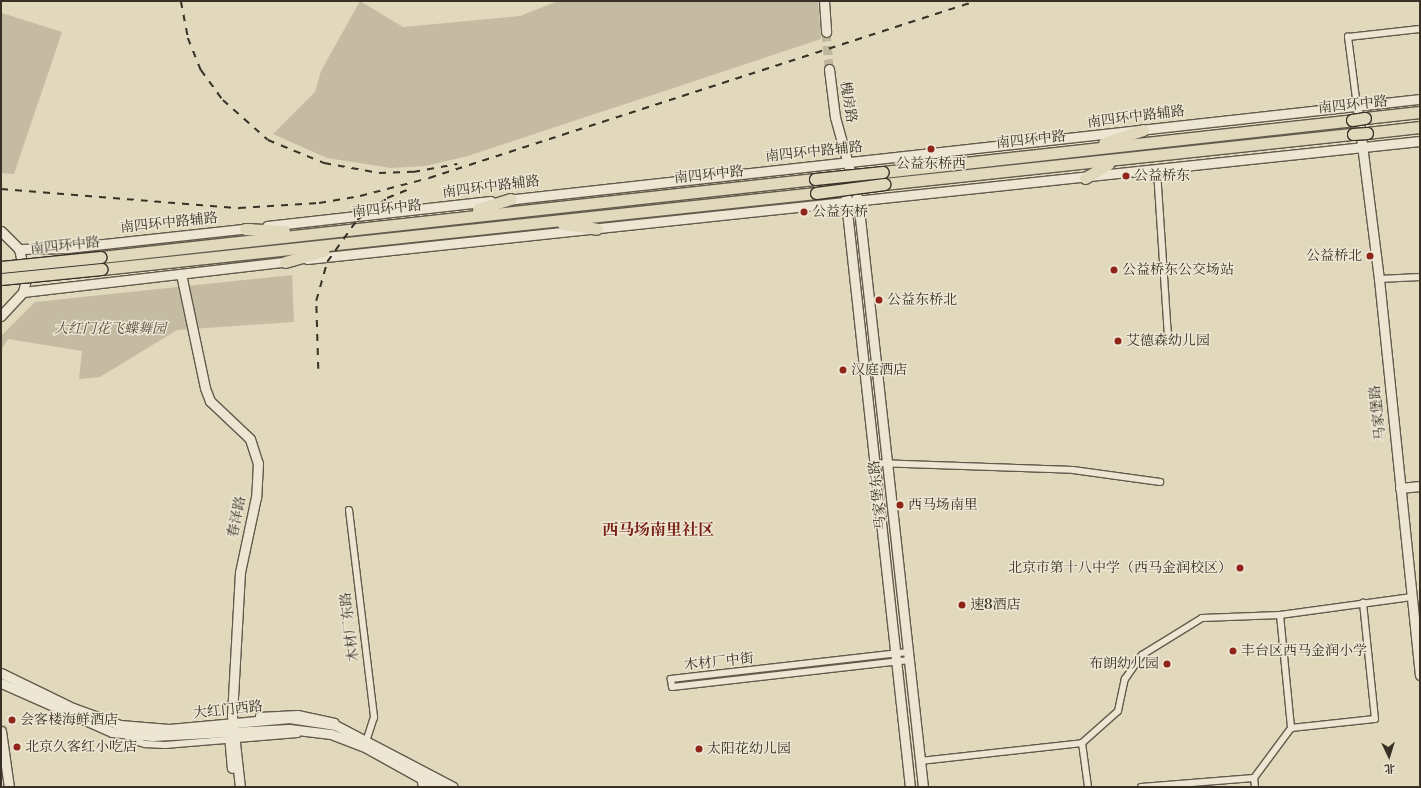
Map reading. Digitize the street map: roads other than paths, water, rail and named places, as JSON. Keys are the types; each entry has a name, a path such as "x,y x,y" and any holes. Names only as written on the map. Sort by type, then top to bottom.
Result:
{"highway":[{"name":"南四环中路","path":"1,267 413,221 883,172 1420,112"},
{"name":"南四环中路","path":"1,279 816,193 884,184 1112,162 1420,127"},
{"path":"1083,150 1143,130"},
{"path":"1085,178 1112,162"},
{"path":"413,221 436,213 485,208 511,199"},
{"path":"544,221 597,228"},
{"path":"245,229 325,232"},
{"path":"285,262 352,242"}],"main road":[{"path":"824,1 826,32"},
{"name":"槐房路","path":"829,69 835,118 858,200"},
{"name":"南四环中路辅路","path":"19,249 67,248 1420,100"},
{"name":"马家堡路","path":"1357,106 1379,279 1420,675"},
{"path":"23,292 597,228 858,200 1157,171 1420,141"},
{"path":"872,160 876,199"},
{"name":"马家堡东路","path":"848,163 846,202 876,464 910,787"},
{"name":"马家堡东路","path":"858,200 889,463 922,787"},
{"path":"1,231 19,249 26,279 23,292 1,316"},
{"name":"春泽路","path":"179,274 201,389 208,404 245,441 253,464 252,497 236,572 231,729 234,787"},
{"path":"1400,488 1420,486"},
{"name":"大红门西路","path":"1,673 73,708 120,725 148,730 289,729 331,734 347,738 421,782 437,787"},
{"name":"大红门西路","path":"1,683 90,724 125,734 231,729 286,716 339,727 367,739 453,787"},
{"name":"春泽路","path":"231,729 240,787"},
{"path":"1,731 9,787"}],"street":[{"path":"1357,106 1348,37 1420,29"},
{"path":"1157,171 1168,337"},
{"path":"1379,279 1420,276"},
{"path":"876,464 889,463 1073,470 1160,482"},
{"name":"木材厂东路","path":"349,510 374,717 367,739"},
{"path":"920,761 1082,743 1118,711 1125,679 1142,655 1202,618 1280,615 1412,597"},
{"path":"1291,728 1375,719 1363,604"},
{"path":"1255,787 1254,778 1291,728 1280,615"},
{"name":"木材厂中街","path":"896,657 672,687 671,679 896,657 908,656"},
{"path":"1082,743 1088,787"},
{"path":"1140,787 1254,778"}],"tunnel":[{"path":"826,32 829,69"}],"railway":[{"path":"181,1 188,38 201,70 223,100 268,140 324,163 379,173 413,172 457,164"},
{"path":"1,189 239,208 319,203 360,196 429,178 976,1"},
{"path":"318,369 316,301 327,262 357,220 387,198 407,190"}],"place":[{"name":"公益东桥西","path":"931,149"},
{"name":"公益桥东","path":"1126,176"},
{"name":"公益东桥","path":"804,212"},
{"name":"公益桥北","path":"1370,256"},
{"name":"公益桥东公交场站","path":"1114,270"},
{"name":"公益东桥北","path":"879,300"},
{"name":"艾德森幼儿园","path":"1118,341"},
{"name":"汉庭酒店","path":"843,370"},
{"name":"西马场南里","path":"900,505"},
{"name":"北京市第十八中学（西马金润校区）","path":"1240,568"},
{"name":"速8酒店","path":"962,605"},
{"name":"丰台区西马金润小学","path":"1233,651"},
{"name":"布朗幼儿园","path":"1167,664"},
{"name":"会客楼海鲜酒店","path":"12,720"},
{"name":"北京久客红小吃店","path":"17,747"},
{"name":"太阳花幼儿园","path":"699,749"}],"district":[{"name":"西马场南里社区","path":"658,530"}],"park label":[{"name":"大红门花飞蝶舞园","path":"110,329"}]}
